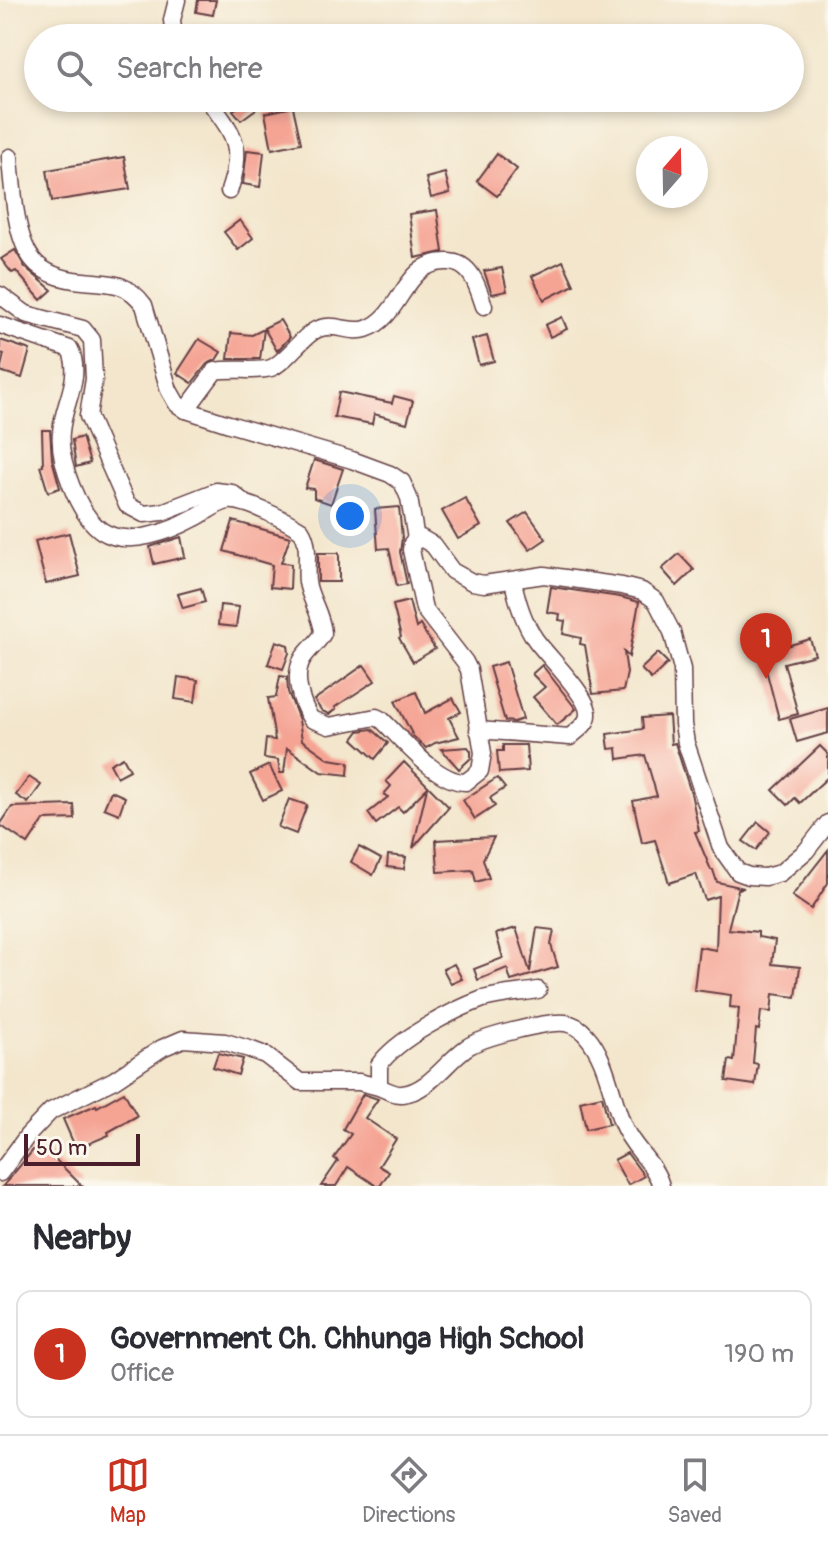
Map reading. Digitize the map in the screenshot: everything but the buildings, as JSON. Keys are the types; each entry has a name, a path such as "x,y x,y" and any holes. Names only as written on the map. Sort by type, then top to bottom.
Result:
{"street":[{"path":"172,24 177,0"},
{"path":"217,112 232,134 236,148 238,166 229,191"},
{"path":"10,157 19,233 28,255 49,274 126,287 137,295 144,305 169,390 177,404 186,410 390,474 402,482 409,498 416,539"},
{"path":"186,410 215,371 270,369 315,329 334,326 365,329 378,322 390,311 409,282 426,266 449,262 461,265 477,283 484,306"},
{"path":"0,295 26,314 83,329 92,340 94,379 88,416 127,505 144,514 162,512 208,493 224,491 293,525 306,537 308,590 323,633 303,659 299,674 299,691 311,719 329,726 376,717 432,768 457,782 466,782 480,771 483,753 469,670 424,609 411,550 416,539"},
{"path":"0,325 70,349 76,372 61,432 61,451 83,512 102,531 133,538 184,523 229,501 247,505"},
{"path":"416,539 427,540 452,571 472,582 484,584 544,575 622,586 642,591 656,601 672,632 682,669 686,743 721,848 738,872 765,877 780,873 806,851 828,823"},
{"path":"478,730 570,737 585,725 589,716 586,705 533,636 518,603 513,581"},
{"path":"379,1087 379,1065 396,1046 445,1016 484,999 538,990"},
{"path":"0,1173 28,1135 51,1111 114,1080 162,1048 183,1039 225,1042 257,1052 300,1082 359,1082 400,1095 426,1085 465,1048 492,1036 554,1023 575,1025 588,1036 599,1057 623,1126 639,1153 658,1172 661,1186"}],"place":[{"name":"Government Ch. Chhunga High School","path":"766,679"}]}
